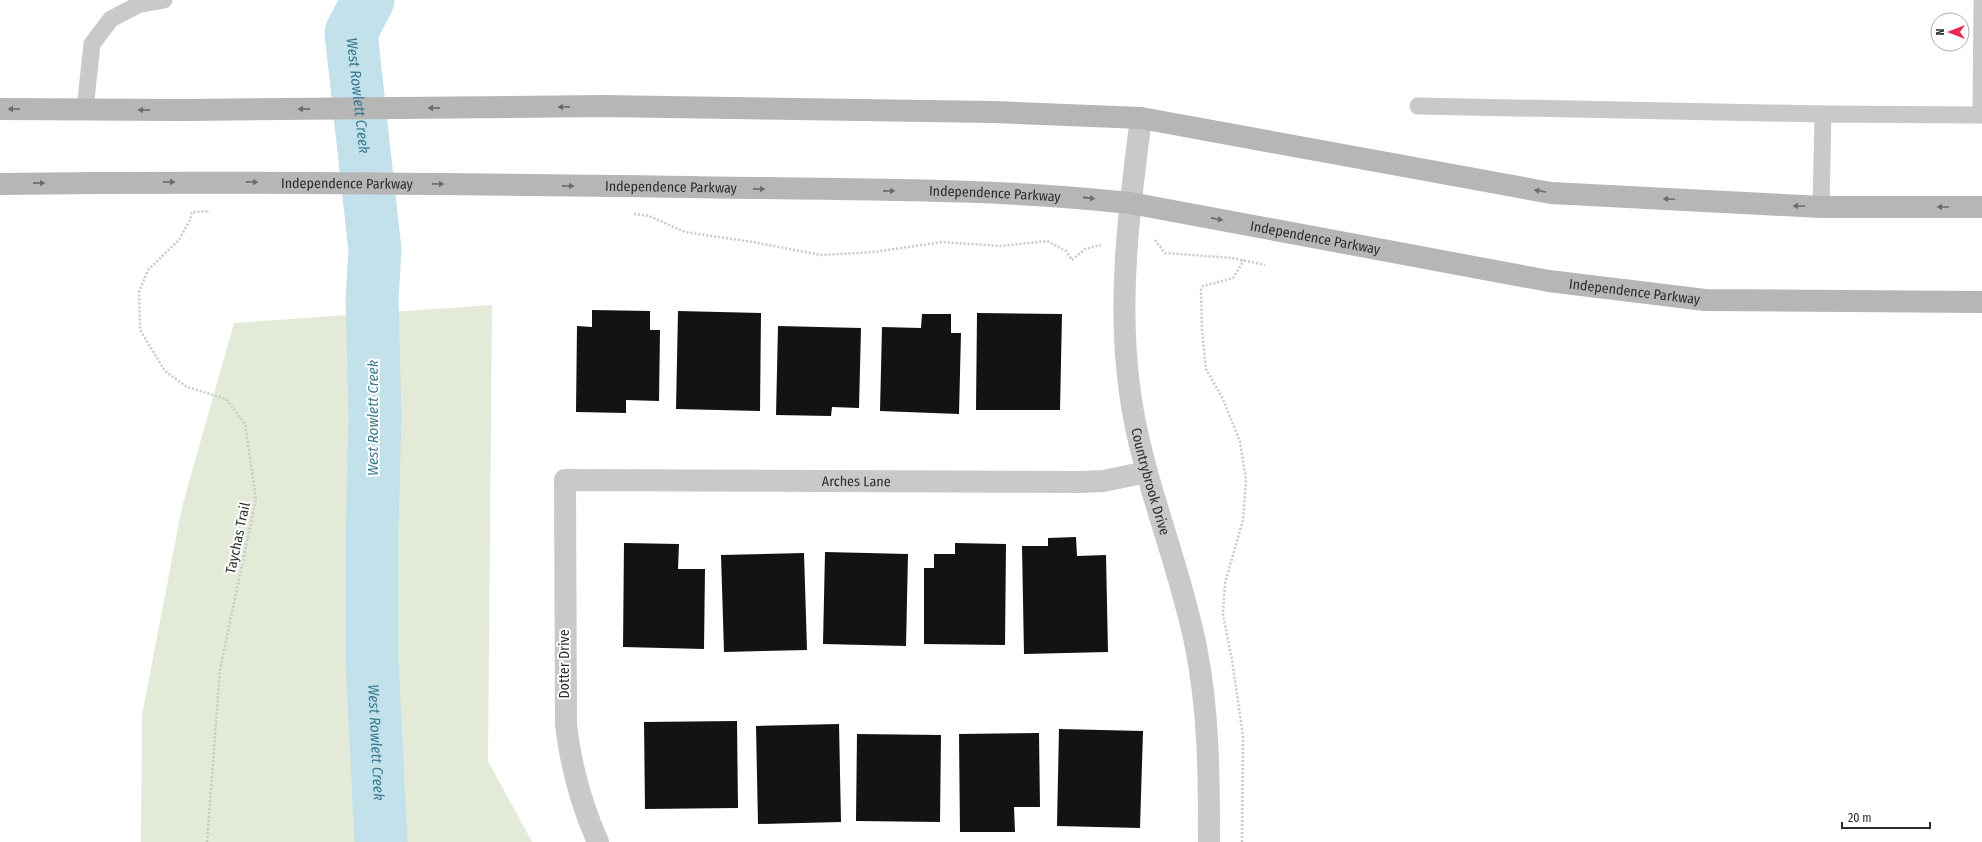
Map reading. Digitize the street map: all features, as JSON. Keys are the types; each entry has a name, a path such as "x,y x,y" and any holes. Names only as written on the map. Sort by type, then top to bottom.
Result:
{"main road":[{"path":"0,109 183,110 603,106 993,112 1141,118 1551,193 1821,208 1982,207"},
{"name":"Independence Parkway","path":"0,184 213,182 608,186 998,192 1070,196 1130,202 1549,281 1690,298 1713,300 1982,302"}],"street":[{"name":"Countrybrook Drive","path":"1141,118 1126,237 1124,277 1125,356 1133,411 1147,472 1196,646 1208,731 1209,842"},
{"name":"Arches Lane","path":"564,480 1081,482 1103,481 1147,472"},
{"name":"Dotter Drive","path":"564,480 566,725 569,756 576,786 598,842"}],"lane":[{"path":"85,110 92,44 111,19 140,4 164,0"},
{"path":"1418,106 1823,114 1981,115 1982,0"},
{"path":"1821,208 1823,114"}],"path":[{"name":"Taychas Trail","path":"192,212 190,220 179,240 148,270 138,292 140,330 165,372 187,388 226,399 245,424 256,499 220,669 207,842"},
{"path":"627,213 649,216 685,232 753,242 821,255 874,252 942,242 1000,246 1047,241 1066,250 1072,260 1085,249 1126,237 1155,240 1164,253 1244,260 1265,265"},
{"path":"1242,842 1243,736 1232,660 1222,615 1226,584 1242,520 1246,480 1240,442 1222,399 1206,369 1202,330 1201,290 1203,286 1233,278 1244,260"}],"green space":[{"path":"492,305 488,761 532,842 141,842 142,715 182,507 234,323"}],"building":[{"path":"592,310 650,311 650,330 660,330 659,401 626,400 626,413 576,412 577,326 592,327"},
{"path":"678,311 761,313 760,411 676,409"},
{"path":"977,313 1062,314 1060,410 976,410"},
{"path":"922,314 951,314 951,333 961,333 959,414 880,411 882,327 921,328"},
{"path":"778,326 861,328 859,408 832,407 831,416 776,415"},
{"path":"1076,537 1077,556 1106,555 1108,652 1024,654 1022,546 1048,546 1048,538"},
{"path":"624,543 679,544 678,569 705,569 704,649 623,647"},
{"path":"955,543 1006,544 1005,645 924,644 924,568 934,568 934,554 955,554"},
{"path":"825,552 908,554 906,646 823,644"},
{"path":"804,553 807,650 724,652 721,555"},
{"path":"737,721 738,808 645,809 644,722"},
{"path":"839,724 841,822 758,824 756,726"},
{"path":"1059,729 1143,731 1140,828 1057,826"},
{"path":"1039,733 1040,807 1014,807 1015,832 960,832 959,734"},
{"path":"857,734 941,735 940,822 856,821"}],"waterway":[{"name":"West Rowlett Creek","path":"368,0 351,33 375,250 372,299 375,417 372,530 372,661 381,842"}]}
